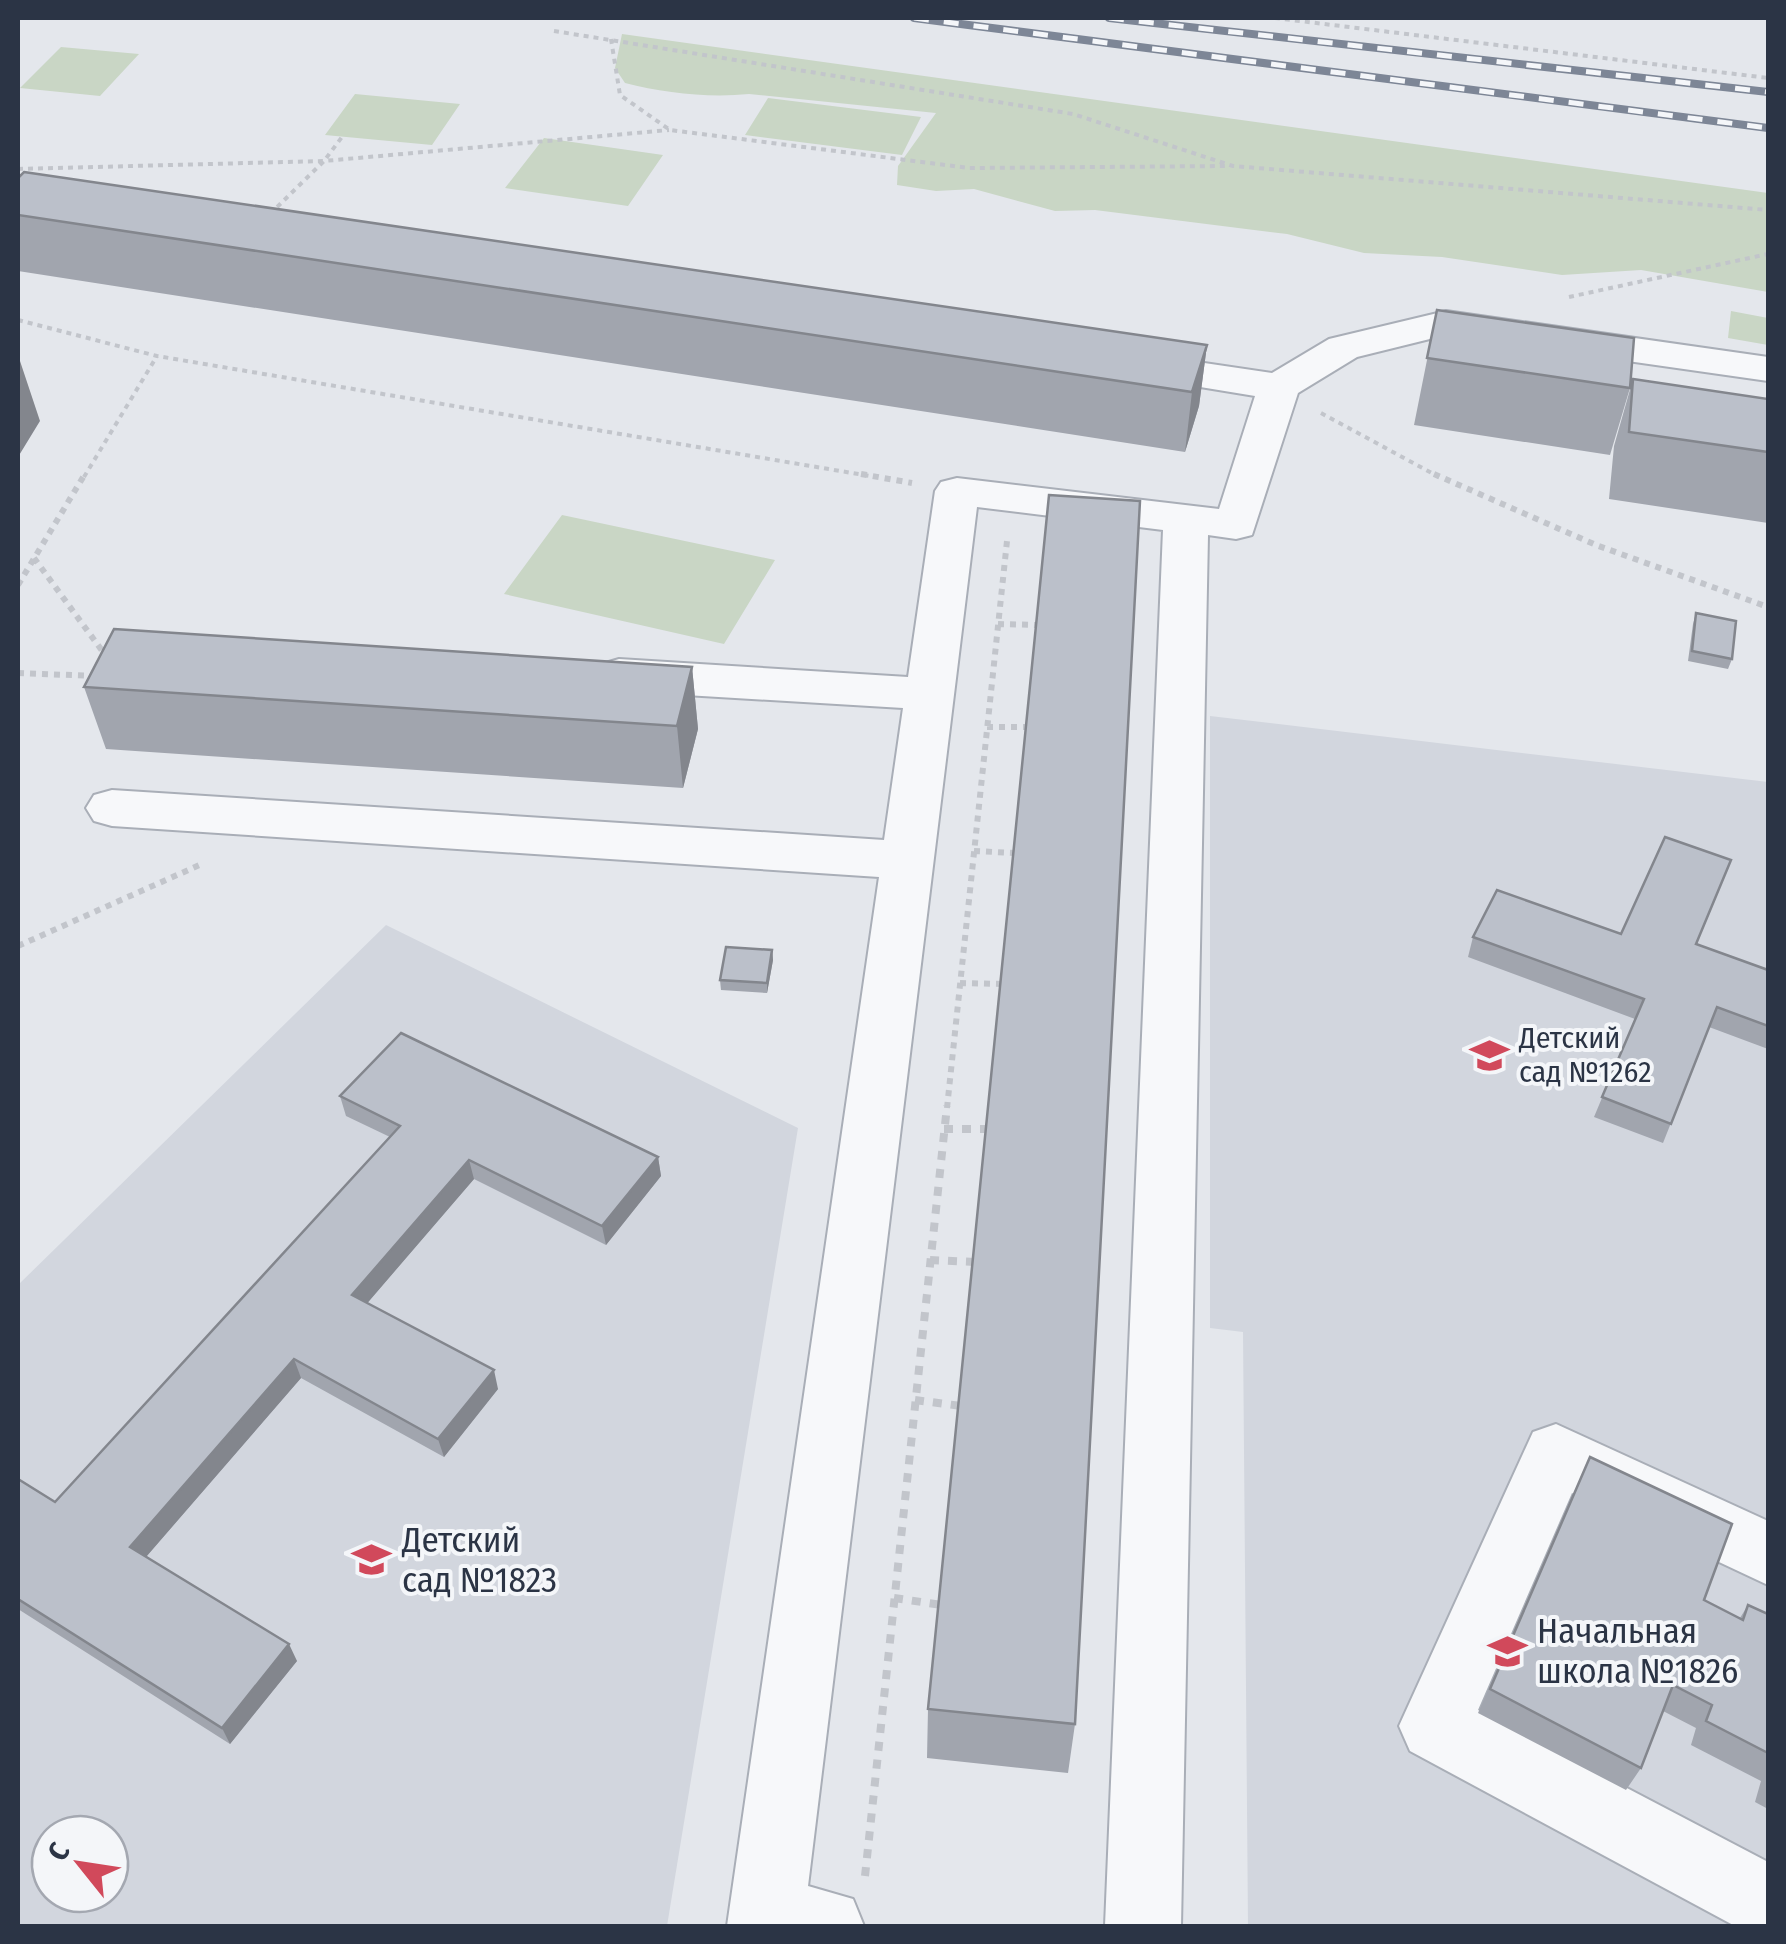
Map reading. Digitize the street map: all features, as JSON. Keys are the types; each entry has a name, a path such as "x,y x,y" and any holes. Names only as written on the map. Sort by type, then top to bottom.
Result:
{"street":[{"path":"1092,358 1279,387 1343,348 1446,324 1768,368"},
{"path":"805,1915 910,860 957,491 1236,525 1279,387"},
{"path":"1143,1926 1186,518"},
{"path":"574,672 930,694"},
{"path":"112,808 910,860"},
{"path":"1768,1554 1556,1453 1435,1726 1768,1903"}],"path":[{"path":"1274,18 1768,78"},
{"path":"554,31 1073,114 1233,166"},
{"path":"611,39 620,95 670,130"},
{"path":"18,169 324,161 670,130 970,168 1233,166 1768,210"},
{"path":"268,216 324,161 342,137"},
{"path":"1560,299 1768,254"},
{"path":"18,320 156,356 957,491"},
{"path":"18,585 156,356"},
{"path":"1279,387 1379,448 1550,528 1768,606"},
{"path":"805,1915 894,1598 1012,497"},
{"path":"34,558 110,662"},
{"path":"998,624 1038,625"},
{"path":"18,673 104,676"},
{"path":"987,727 1028,728"},
{"path":"974,851 1015,853"},
{"path":"18,946 212,860"},
{"path":"960,983 1002,984"},
{"path":"944,1129 988,1130"},
{"path":"930,1260 975,1262"},
{"path":"916,1400 961,1406"},
{"path":"894,1598 942,1605"}],"shaded area":[{"path":"1210,716 1768,782 1768,1926 1248,1926 1243,1332 1210,1328"},
{"name":"Детский сад №1823","path":"386,925 798,1128 667,1926 18,1926 18,1285"}],"green space":[{"path":"622,34 1768,193 1768,292 1641,270 1562,275 1442,257 1364,253 1287,234 1095,210 1055,211 974,189 936,191 897,185 898,166 936,113 749,94 686,94 625,83 615,68"},
{"path":"61,47 139,54 100,96 20,88"},
{"path":"355,94 460,104 432,145 325,135"},
{"path":"768,98 921,117 902,155 745,135"},
{"path":"544,138 663,155 628,206 505,188"},
{"path":"1731,311 1768,318 1768,345 1728,338"},
{"path":"562,515 775,560 724,644 504,594"}],"building":[{"path":"24,172 1207,345 1192,392 18,215 18,178"},
{"path":"1437,310 1634,338 1630,388 1427,358"},
{"path":"1633,379 1768,399 1768,452 1629,432"},
{"path":"1049,495 1140,501 1075,1724 928,1709"},
{"path":"1696,613 1736,621 1732,659 1692,651"},
{"path":"114,629 692,667 677,726 84,687"},
{"path":"1665,837 1731,860 1696,944 1768,970 1768,1026 1717,1007 1671,1124 1602,1097 1644,999 1473,937 1497,890 1621,934"},
{"path":"726,947 772,950 767,983 720,980"},
{"path":"401,1033 658,1157 602,1226 469,1160 352,1295 494,1370 438,1439 294,1359 130,1547 289,1644 222,1728 18,1599 18,1479 55,1502 400,1126 340,1096"},
{"path":"1590,1457 1732,1524 1704,1600 1743,1620 1748,1605 1768,1614 1768,1753 1706,1721 1712,1705 1673,1685 1641,1768 1490,1689"}],"railway":[{"path":"914,18 1768,128"},
{"path":"1109,18 1768,92"}],"place":[{"name":"Детский сад №1262","path":"1489,1055"},
{"name":"Детский сад №1823","path":"372,1560"},
{"name":"Начальная школа №1826","path":"1507,1651"}]}
